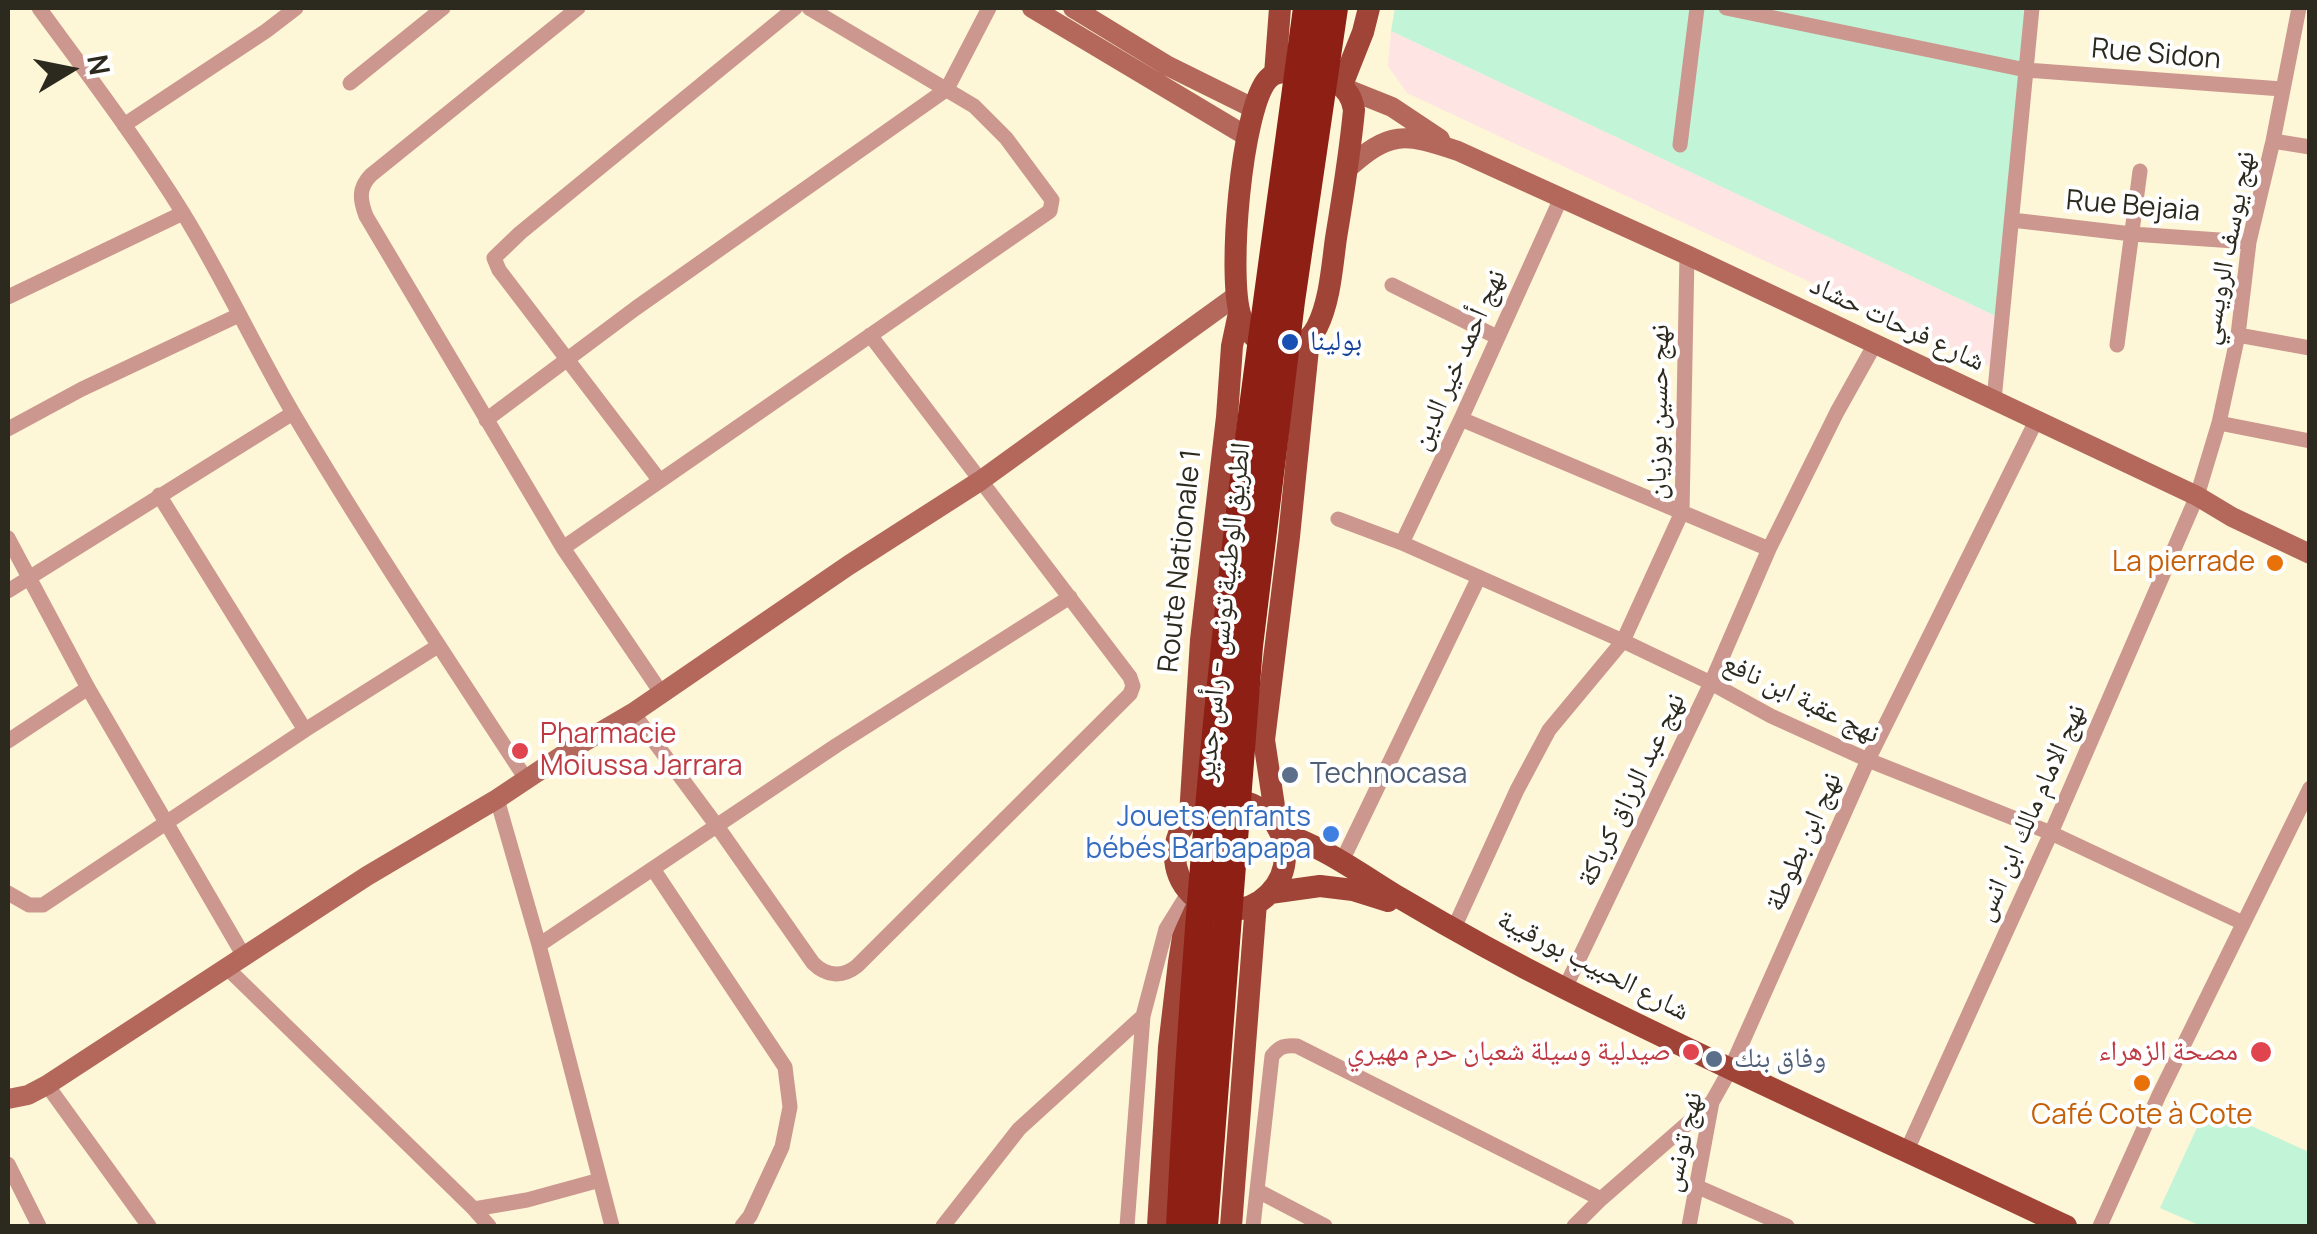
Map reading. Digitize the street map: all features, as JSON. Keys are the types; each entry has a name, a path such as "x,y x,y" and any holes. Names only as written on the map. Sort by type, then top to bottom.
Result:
{"highway":[{"name":"الطريق الوطنية تونس - رأس جدير","path":"1180,1226 1189,1060 1223,661 1307,8"},
{"name":"الطريق الوطنية تونس - رأس جدير","path":"1204,1226 1249,646 1291,301 1334,8"}],"main road":[{"path":"1280,8 1274,74 1304,73 1344,87"},
{"path":"1238,305 1250,334 1268,346 1292,348 1302,345 1315,332 1333,262 1354,110 1344,87 1369,8"},
{"name":"Route Nationale 1","path":"1190,816 1201,640 1238,305 1238,216 1248,136 1265,82 1274,74"},
{"path":"1231,1226 1263,898 1279,880 1284,865 1264,740 1308,339"},
{"path":"1226,799 1246,802 1264,811 1279,829 1420,910 1338,887 1312,886 1263,898 1242,908 1212,907 1194,896 1176,868 1174,854 1182,827 1206,804 1226,799"},
{"path":"1158,1226 1178,962 1194,896"},
{"name":"شارع الحبيب بورقيبة","path":"1420,910 1730,1070 2066,1226"}],"street":[{"path":"40,8 183,214 293,413 526,780"},
{"path":"124,125 296,8"},
{"path":"350,83 443,8"},
{"path":"578,8 371,176 362,189 361,203 563,548 662,694"},
{"path":"660,481 496,266 495,255 795,8"},
{"path":"563,548 1046,216 1052,206 1052,200 1025,160 974,106 809,8"},
{"path":"486,420 636,308 947,89 989,8"},
{"path":"1032,8 1248,136"},
{"path":"1073,8 1168,66 1255,109"},
{"path":"1680,145 1697,8"},
{"name":"Rue Sidon","path":"1726,8 2026,70 2282,89"},
{"path":"1994,400 2032,8"},
{"name":"نهج يوسف الرويسي","path":"2197,496 2219,423 2238,335 2249,242 2298,8"},
{"path":"1344,87 1392,108 1458,152"},
{"path":"1346,170 1374,146 1397,138 1420,140 1458,152"},
{"path":"2273,141 2310,147"},
{"name":"شارع فرحات حشاد","path":"1458,152 1687,255 2197,496 2310,554"},
{"path":"2117,345 2140,170"},
{"name":"نهج أحمد خير الدين","path":"1402,543 1462,420 1561,198"},
{"path":"8,297 183,214"},
{"name":"Rue Bejaia","path":"2012,220 2249,242"},
{"name":"نهج حسين بوزيان","path":"1454,928 1549,730 1623,641 1682,512 1687,255"},
{"path":"1392,284 1497,337"},
{"path":"8,1100 48,1086 367,876 633,714 1238,305"},
{"path":"8,428 239,315"},
{"path":"633,714 820,970 834,974 850,972 1130,694 1130,678 870,335"},
{"path":"2238,335 2310,348"},
{"name":"نهج عبد الرزاق كرباكة","path":"1565,988 1711,684 1769,550 1875,344"},
{"path":"8,591 293,413"},
{"path":"1462,420 1769,550"},
{"name":"نهج ابن بطوطة","path":"1730,1070 1868,760 2036,421"},
{"path":"2219,423 2310,441"},
{"path":"159,495 305,730"},
{"name":"نهج الامام مالك ابن انس","path":"1907,1150 2197,496"},
{"name":"نهج عقبة ابن نافع","path":"1338,519 1402,543 1623,641 1868,760 2051,832 2243,923"},
{"path":"8,538 88,688 168,824 236,963 489,1226"},
{"path":"1341,863 1479,577"},
{"path":"540,944 854,734 1070,597"},
{"path":"8,893 26,904 44,904 438,646"},
{"path":"8,741 88,688"},
{"path":"2100,1226 2310,788"},
{"path":"497,798 540,944 612,1226"},
{"path":"653,869 785,1067 790,1107 782,1147 742,1226"},
{"path":"1127,1226 1144,1016 1166,929 1194,896"},
{"path":"943,1226 1018,1128 1144,1016"},
{"path":"1253,1226 1272,1056 1278,1048 1286,1046 1297,1046 1600,1199"},
{"name":"نهج تونس","path":"1689,1226 1712,1102 1730,1070"},
{"path":"48,1086 150,1226"},
{"path":"1574,1226 1712,1102"},
{"path":"8,1164 38,1226"},
{"path":"474,1209 527,1200 600,1180"},
{"path":"1698,1187 1787,1226"},
{"path":"1258,1191 1324,1226"}],"shaded area":[{"path":"1391,31 1998,317 1991,367 1407,93 1388,66"}],"green space":[{"path":"1395,8 2026,8 1998,317 1391,31"},
{"path":"2207,1106 2309,1152 2309,1226 2201,1226 2160,1208"}],"place":[{"name":"بولينا","path":"1290,342"},
{"name":"La pierrade","path":"2275,563"},
{"name":"Pharmacie Moiussa Jarrara","path":"520,751"},
{"name":"Technocasa","path":"1290,775"},
{"name":"Jouets enfants bébés Barbapapa","path":"1331,834"},
{"name":"صيدلية وسيلة شعبان حرم مهيري","path":"1691,1052"},
{"name":"مصحة الزهراء","path":"2261,1052"},
{"name":"وفاق بنك","path":"1714,1059"},
{"name":"Café Cote à Cote","path":"2142,1083"}]}
